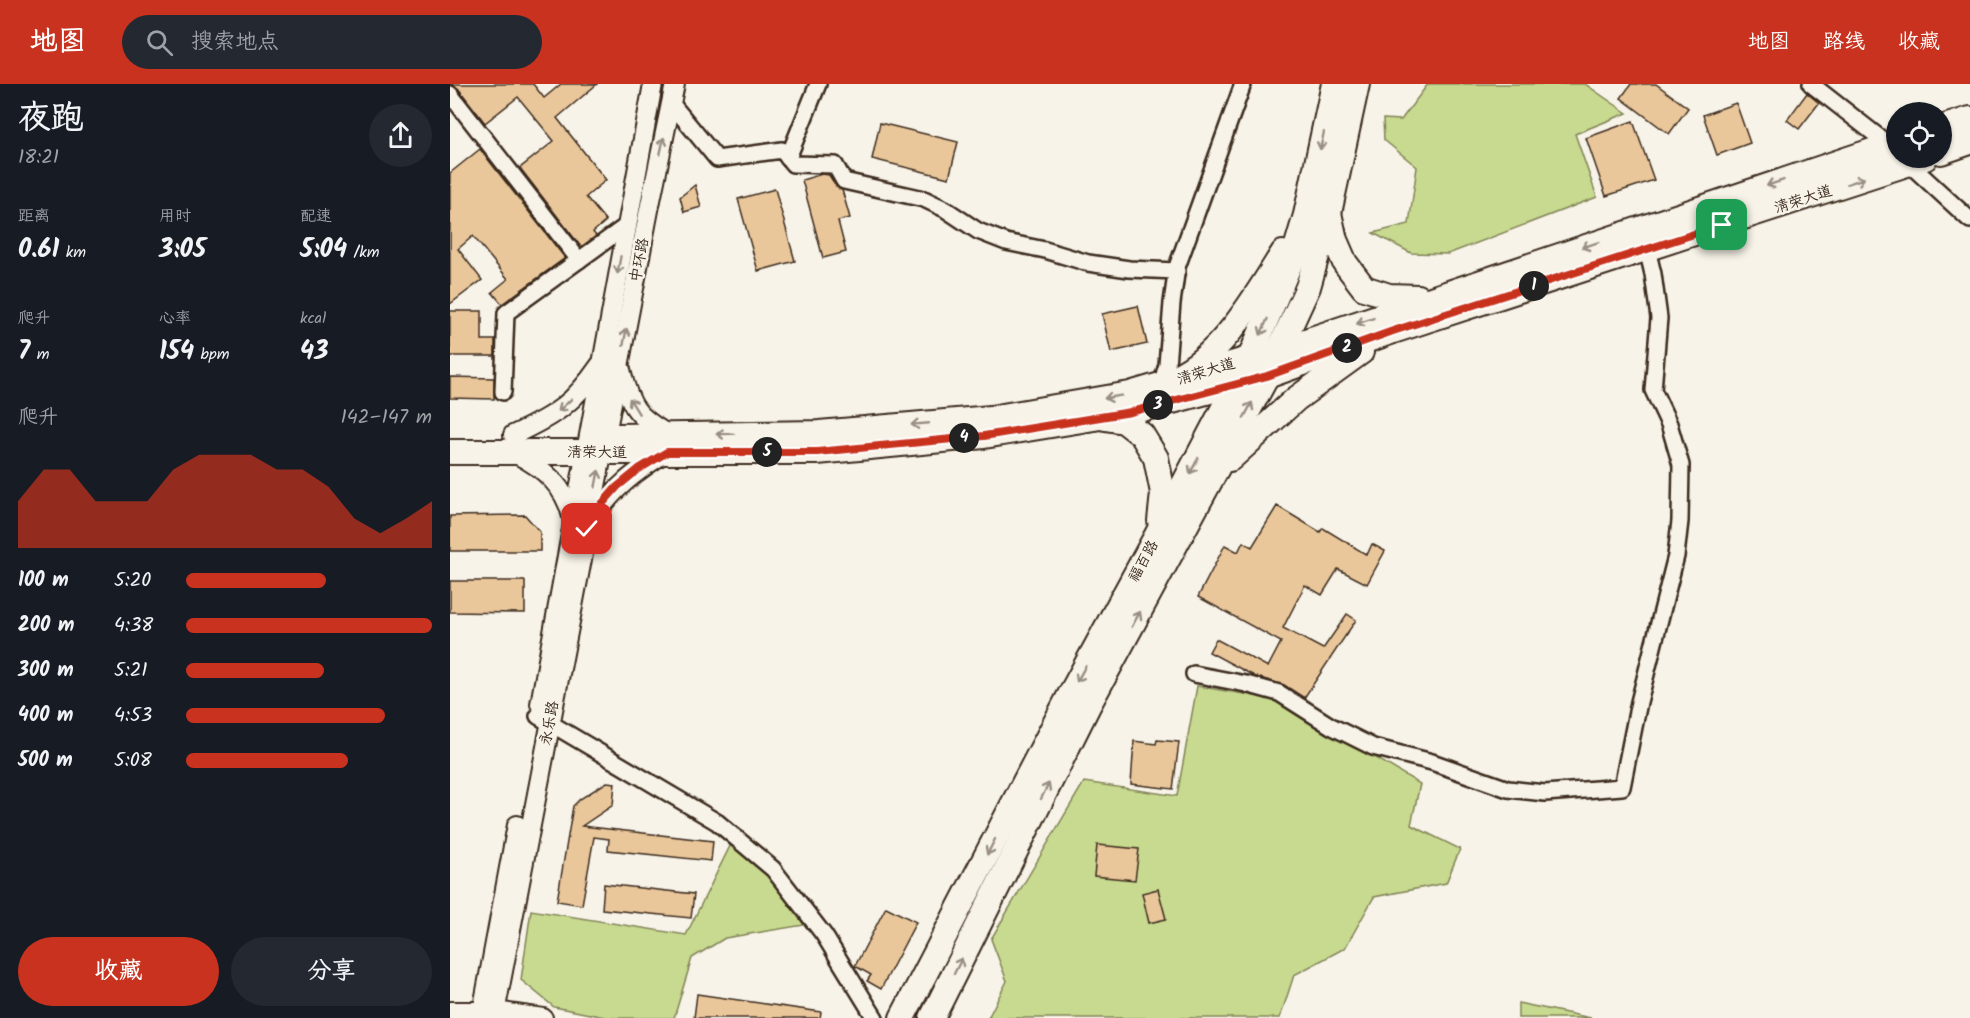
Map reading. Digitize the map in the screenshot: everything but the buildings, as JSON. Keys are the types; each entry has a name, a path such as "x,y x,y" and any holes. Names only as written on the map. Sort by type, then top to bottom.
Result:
{"main road":[{"name":"福百路","path":"932,1018 1089,704 1267,376 1308,287 1334,84"},
{"name":"福百路","path":"902,1018 1070,694 1250,358 1296,249 1317,214 1357,84"},
{"path":"1952,125 1970,119"},
{"path":"1952,148 1970,142"},
{"name":"清荣大道","path":"450,452 513,444 668,443 819,433 991,418 1130,394 1279,350 1432,298 1886,158"},
{"name":"清荣大道","path":"668,443 817,452 984,436 1131,412 1267,376 1393,331 1647,249 1886,159"},
{"path":"1162,384 1190,369 1215,347 1240,318 1317,214 1335,240 1345,263 1364,288 1389,296 1432,298"},
{"path":"1207,486 1238,450 1296,399 1393,331"},
{"path":"1099,417 1124,421 1142,435 1156,458 1162,493 1157,535"},
{"name":"清荣大道","path":"450,435 513,444"}],"street":[{"name":"中环路","path":"611,362 626,226 653,84"},
{"name":"中环路","path":"596,444 611,362 675,84"},
{"path":"788,158 818,84"},
{"path":"1162,384 1167,365 1176,271 1243,84"},
{"path":"1811,84 1886,140"},
{"path":"450,94 579,260"},
{"path":"671,103 717,159 782,150 793,164 835,165 844,181 924,199 945,209 978,231 1006,242 1088,262 1130,269 1176,271"},
{"path":"1918,168 1970,220"},
{"path":"503,392 506,313 626,226"},
{"path":"1194,674 1279,693 1331,726 1373,747 1432,762 1508,789 1545,793 1622,787 1639,702 1676,556 1680,521 1681,465 1669,424 1653,390 1659,318 1647,249"},
{"path":"611,362 635,411 668,443 617,487 581,527 564,494 513,444 561,410 611,362"},
{"name":"永乐路","path":"488,1014 596,444"},
{"path":"544,720 717,822 773,869 824,935 875,1018"},
{"path":"450,1011 543,1018"}],"green space":[{"path":"1428,84 1585,84 1627,113 1575,134 1597,197 1448,254 1411,253 1373,233 1409,224 1417,167 1384,140 1383,119 1401,120"},
{"path":"1197,686 1279,700 1420,784 1411,825 1460,849 1446,883 1374,897 1345,948 1294,975 1280,1018 988,1018 1007,981 991,939 1084,782 1177,796"},
{"path":"732,842 773,879 804,925 725,938 692,958 674,1018 610,1018 554,1007 521,980 531,910 686,935"},
{"path":"1518,1003 1591,1018 1518,1018"}],"route":[{"path":"587,529 602,504 617,487 639,469 667,452 817,452 984,436 1131,412 1267,376 1393,331 1722,225"}]}
